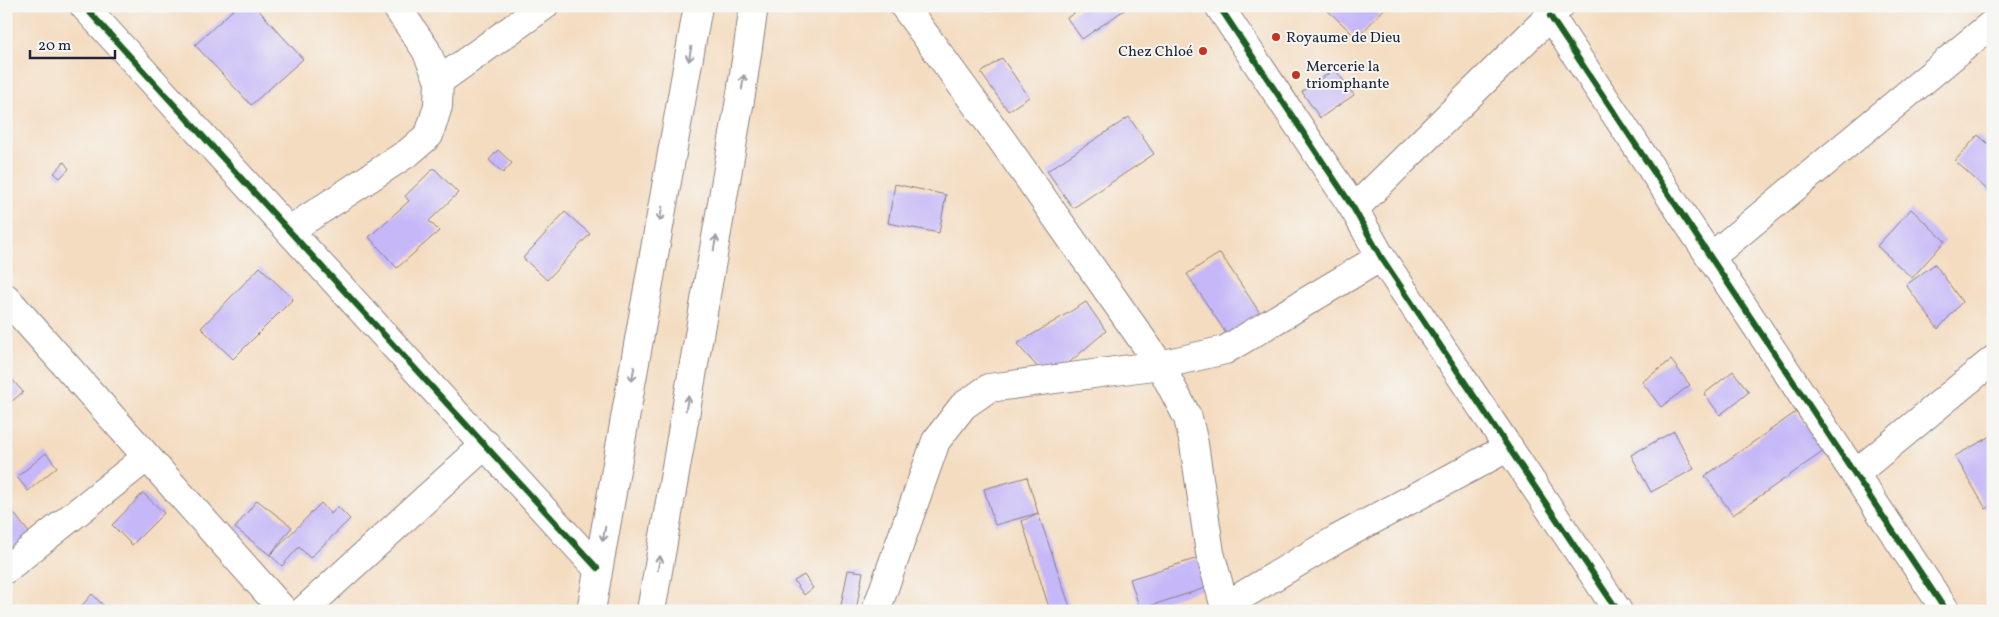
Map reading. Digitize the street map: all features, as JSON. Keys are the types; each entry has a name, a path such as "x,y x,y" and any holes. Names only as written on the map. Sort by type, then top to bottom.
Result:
{"street":[{"path":"84,6 598,568"},
{"path":"290,230 409,152 429,135 438,106 439,81 426,50 396,6"},
{"path":"439,81 544,6"},
{"path":"591,611 698,6"},
{"path":"656,607 740,104 754,6"},
{"path":"904,6 1001,139 1160,365 1188,418 1192,432 1210,553 1226,608 1337,539 1510,447"},
{"path":"1219,6 1354,209 1381,257 1618,611"},
{"path":"1354,209 1555,11 1711,257 1946,611"},
{"path":"1711,257 1993,23"},
{"path":"876,611 936,441 963,406 989,388 1160,365 1225,350 1381,257"},
{"path":"6,298 284,611"},
{"path":"1855,474 1993,360"},
{"path":"303,611 486,444"},
{"path":"6,569 148,457"}],"building":[{"path":"237,6 255,6 303,59 251,105 195,45"},
{"path":"1084,6 1130,6 1082,39 1067,18"},
{"path":"1323,6 1387,6 1357,38"},
{"path":"1002,58 1029,97 1008,111 981,73"},
{"path":"1335,69 1354,95 1320,118 1302,92"},
{"path":"1129,117 1154,154 1073,208 1047,171"},
{"path":"1978,135 1993,148 1993,195 1955,161"},
{"path":"498,150 512,163 503,173 489,160"},
{"path":"64,162 69,169 60,178 54,173"},
{"path":"434,168 458,193 429,221 439,231 397,268 369,237 409,201 405,196"},
{"path":"895,184 946,195 939,233 888,223"},
{"path":"1911,209 1945,241 1912,278 1877,246"},
{"path":"565,212 590,234 547,280 523,258"},
{"path":"1220,253 1260,313 1227,335 1187,274"},
{"path":"1935,264 1962,302 1938,329 1906,285"},
{"path":"260,267 293,299 233,359 201,328"},
{"path":"1086,302 1106,331 1049,380 1017,344"},
{"path":"1671,360 1690,385 1661,407 1642,382"},
{"path":"1733,371 1749,392 1720,415 1704,394"},
{"path":"10,377 23,392 6,406 6,380"},
{"path":"1796,412 1824,451 1733,515 1705,476"},
{"path":"1674,431 1694,469 1651,492 1631,455"},
{"path":"1993,435 1993,505 1986,509 1955,456"},
{"path":"46,453 57,467 28,491 17,477"},
{"path":"1027,477 1038,513 995,525 984,489"},
{"path":"143,493 164,513 132,545 112,525"},
{"path":"257,500 292,527 270,555 235,528"},
{"path":"321,503 331,514 338,507 350,519 310,558 299,547 282,566 270,555"},
{"path":"9,507 34,539 6,561 6,510"},
{"path":"1038,513 1071,610 1050,611 1022,521"},
{"path":"1208,555 1218,584 1140,609 1130,579"},
{"path":"848,570 863,572 856,611 840,610"},
{"path":"804,575 813,588 804,595 794,581"},
{"path":"92,594 109,611 77,611"}],"cycle path":[{"path":"84,6 597,568"},
{"path":"1219,6 1354,209 1381,257 1618,611"},
{"path":"1550,16 1946,611"}],"place":[{"name":"Royaume de Dieu","path":"1276,37"},
{"name":"Chez Chloé","path":"1203,51"},
{"name":"Mercerie la triomphante","path":"1296,75"}]}
